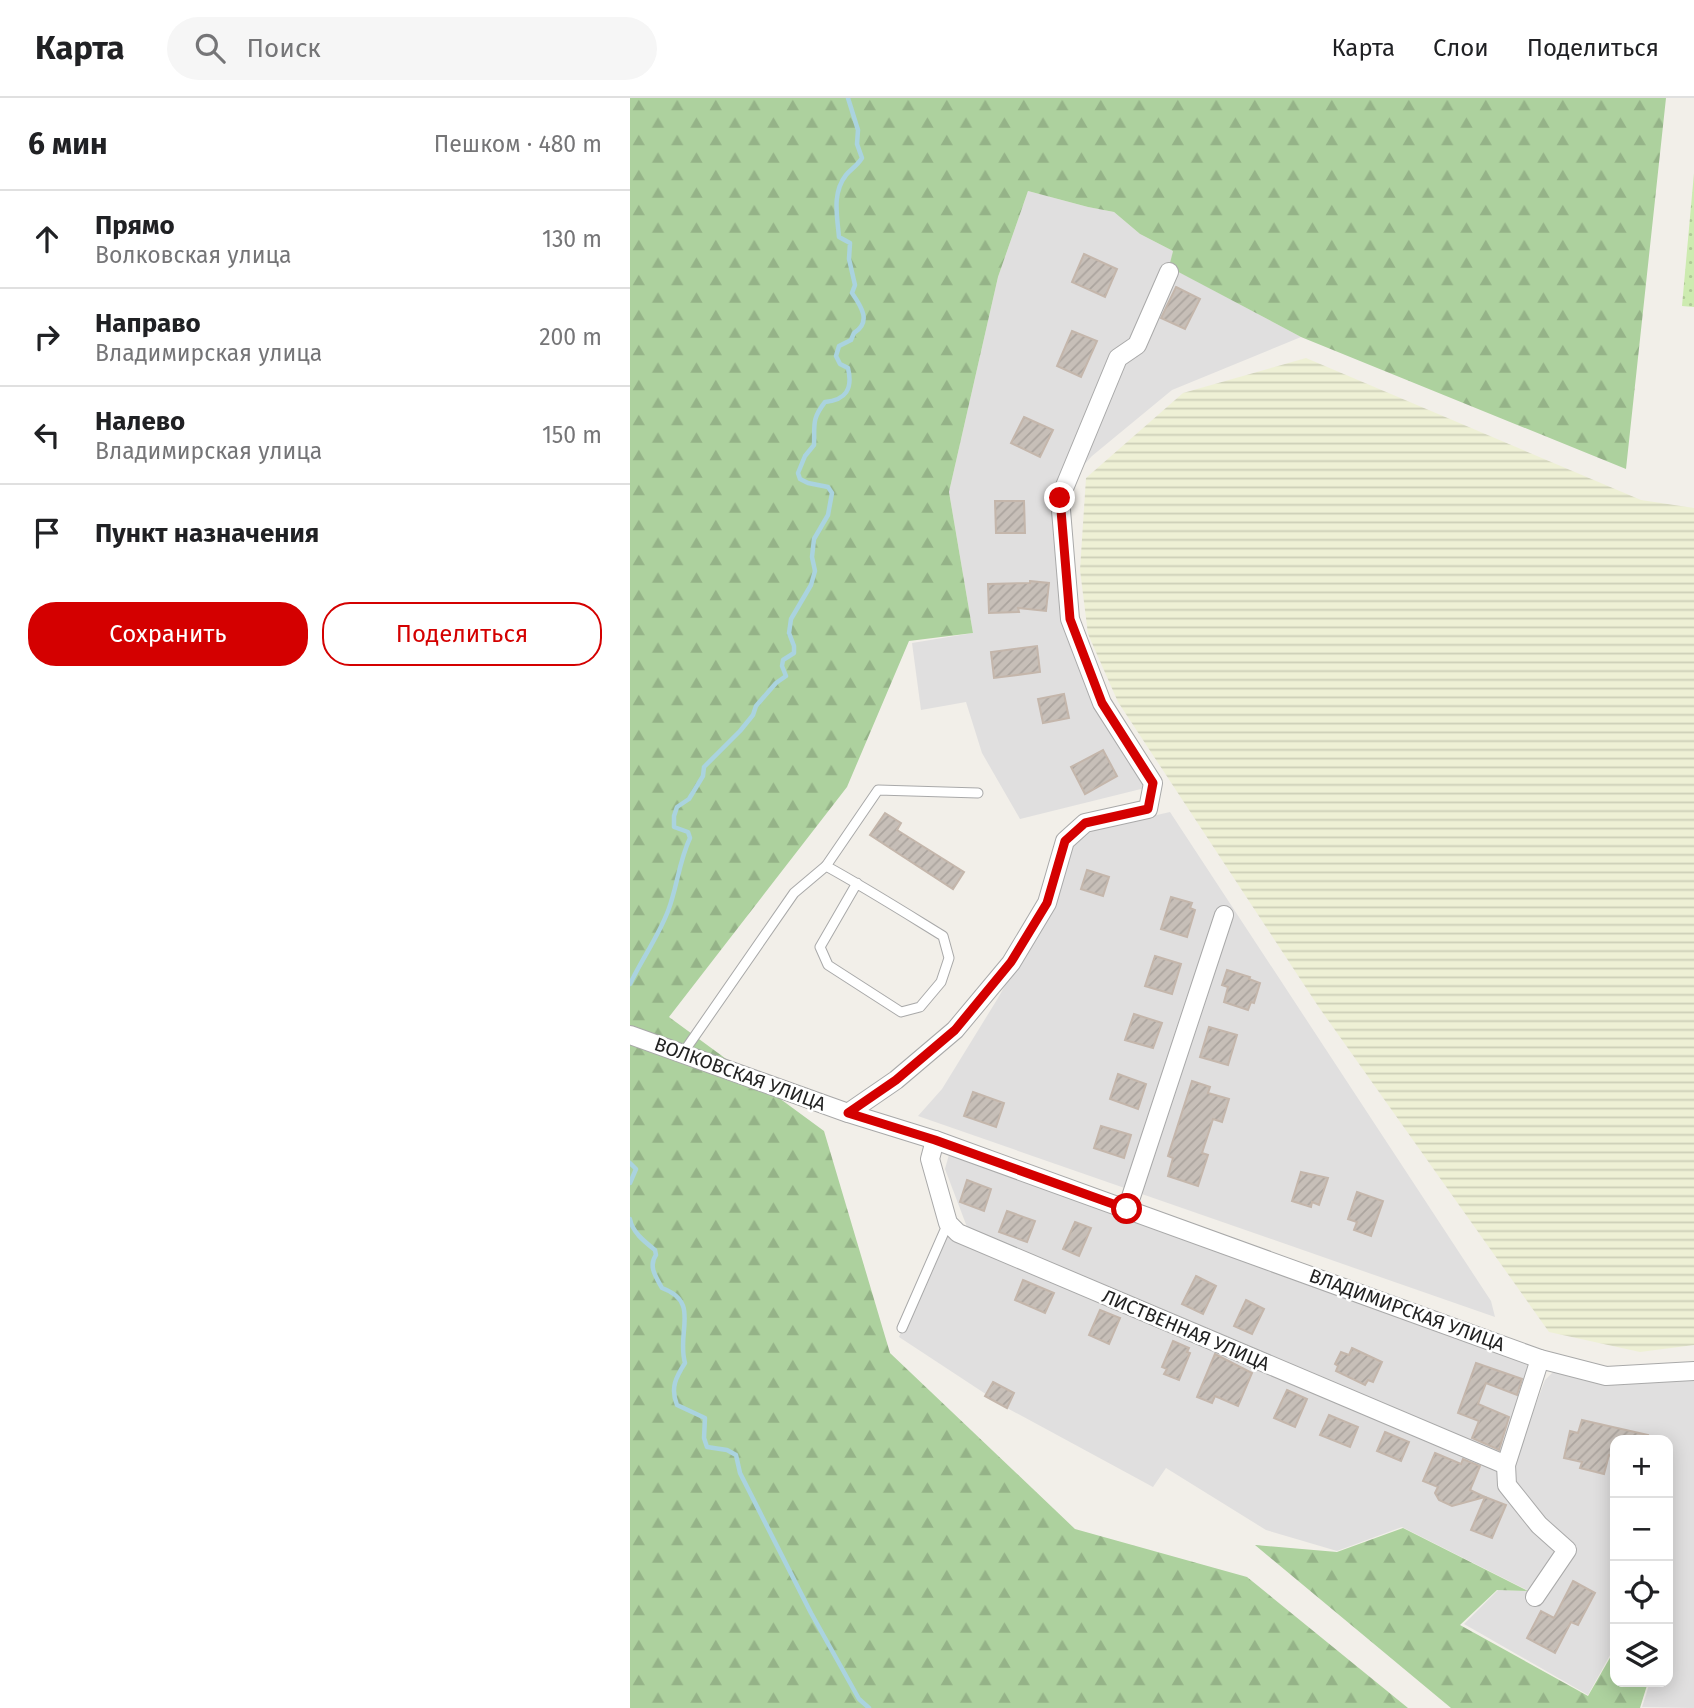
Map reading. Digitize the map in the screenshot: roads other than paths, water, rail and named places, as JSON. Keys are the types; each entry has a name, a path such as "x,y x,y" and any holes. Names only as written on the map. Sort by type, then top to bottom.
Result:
{"street":[{"path":"848,1113 896,1080 955,1030 1011,962 1047,903 1065,841 1085,823 1148,809 1153,783 1102,703 1070,619 1060,498 1118,358 1137,345 1169,272"},
{"path":"1127,1209 1224,915"},
{"name":"ВОЛКОВСКАЯ УЛИЦА","path":"630,1035 1127,1209"},
{"path":"935,1140 930,1159 948,1223"},
{"name":"ВЛАДИМИРСКАЯ УЛИЦА","path":"1127,1209 1540,1359 1606,1376 1694,1371"},
{"name":"ЛИСТВЕННАЯ УЛИЦА","path":"948,1223 958,1233 1506,1465"},
{"path":"1535,1597 1567,1550 1539,1525 1507,1486 1506,1465 1540,1359"}],"lane":[{"path":"683,1053 794,892 826,866 878,790 978,793"},
{"path":"826,866 857,883 943,936 948,958 941,982 920,1007 901,1012 828,965 820,947 857,883"},
{"path":"902,1328 948,1223"}],"waterway":[{"path":"630,984 668,911 690,838 688,832 674,827 677,807 689,799 703,776 704,767 740,731 753,715 756,706 776,683 786,676 783,660 794,653 789,633 791,619 811,585 815,571 812,557 814,539 828,515 832,493 828,487 800,479 798,473 805,456 814,445 815,423 821,408 825,402 843,396 848,387 848,368 840,364 836,356 839,346 851,340 864,319 852,293 855,285 849,259 850,243 839,237 837,212 837,197 842,182 862,158 857,144 858,130 848,98"},
{"path":"630,1163 636,1169 630,1183"},
{"path":"630,1219 636,1232 655,1250 653,1267 662,1288 674,1294 681,1301 684,1310 685,1363 675,1383 677,1405 705,1418 704,1438 707,1447 727,1450 736,1455 740,1473 811,1613 859,1699 869,1708"}]}
